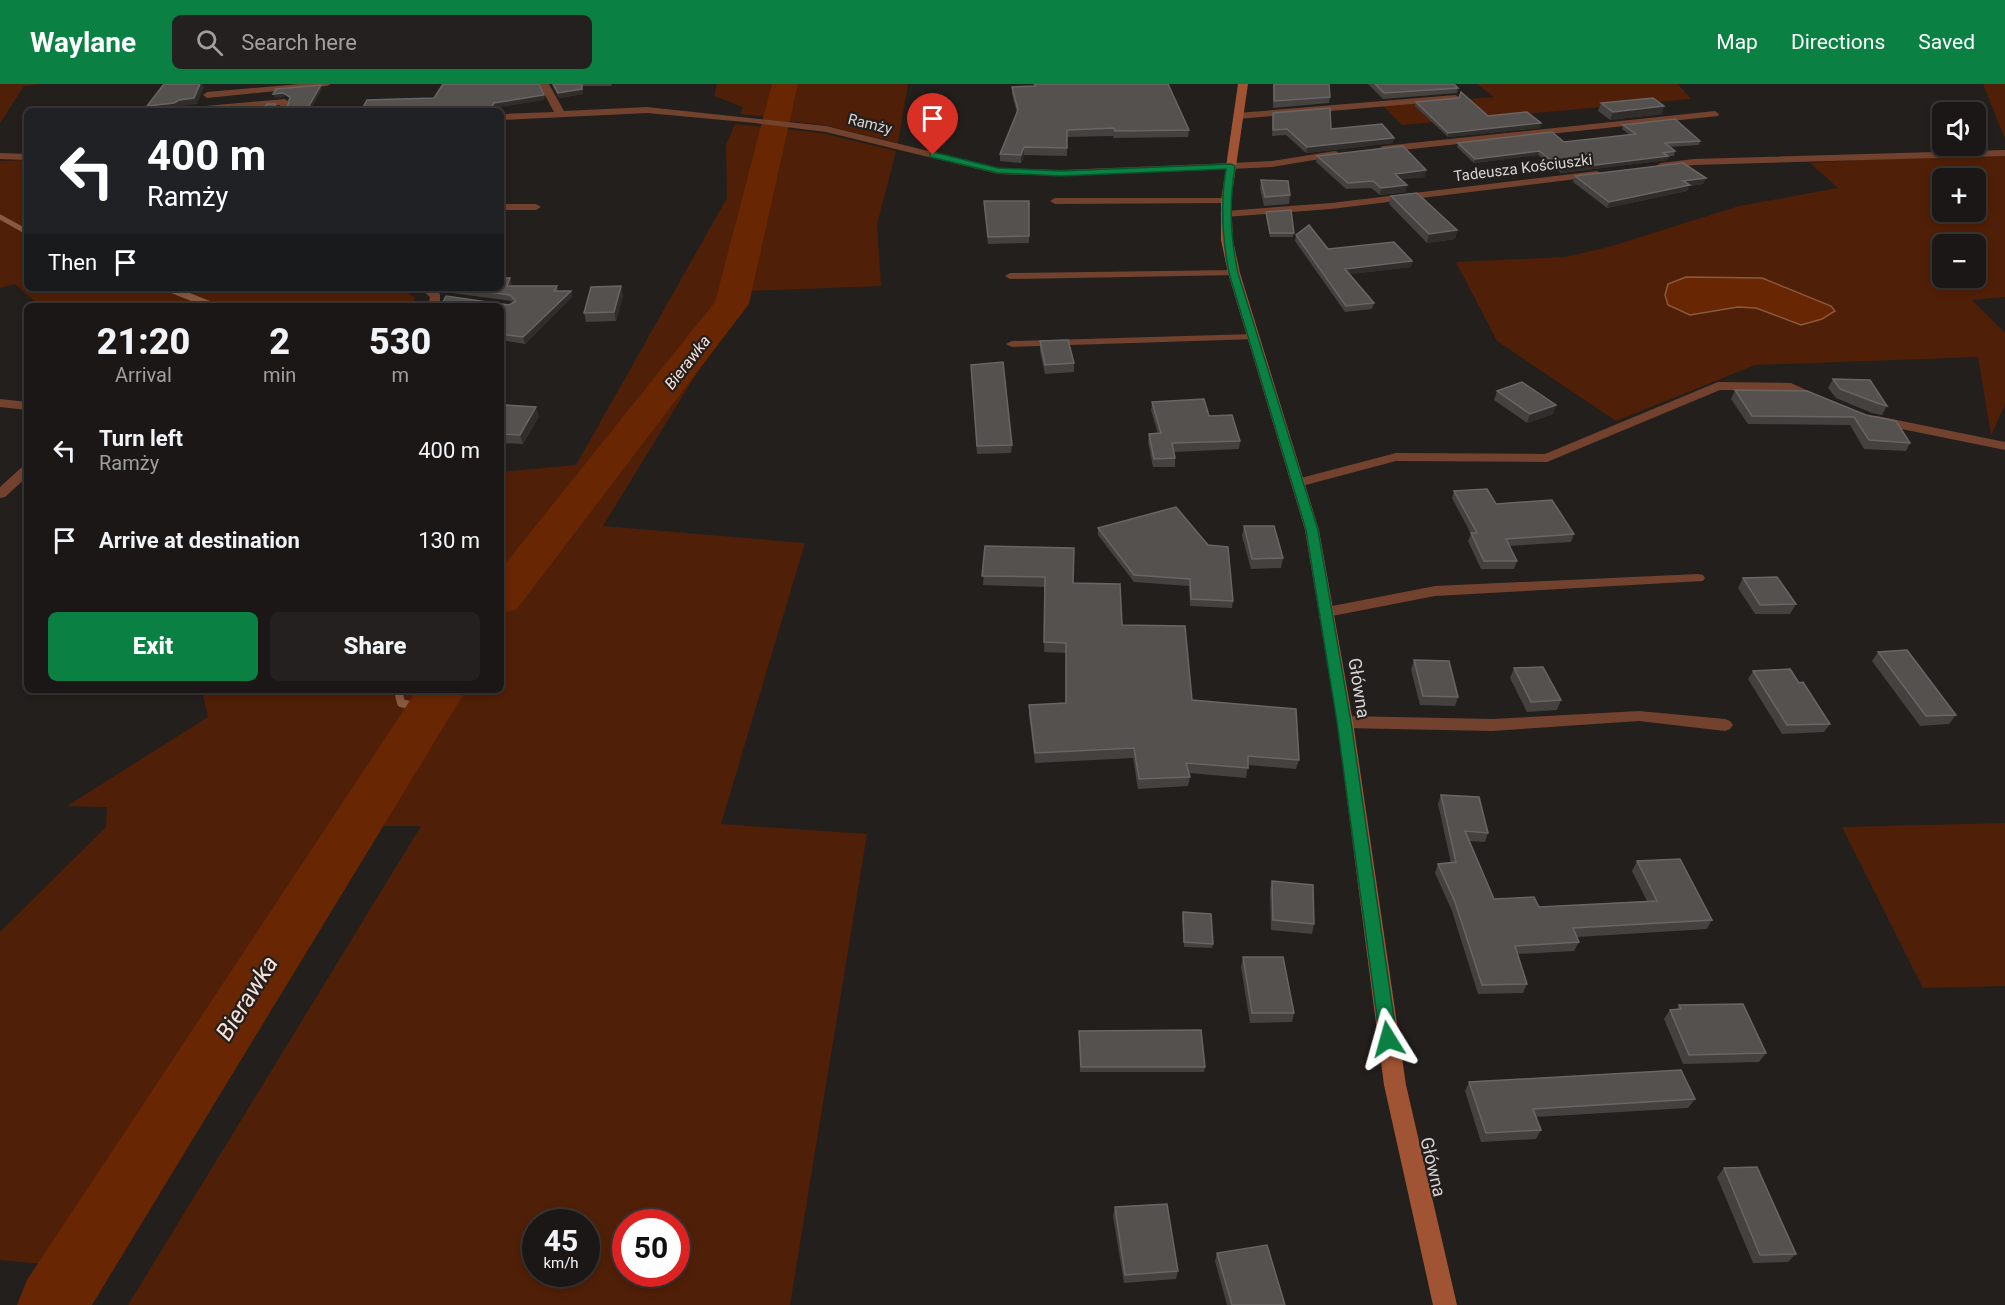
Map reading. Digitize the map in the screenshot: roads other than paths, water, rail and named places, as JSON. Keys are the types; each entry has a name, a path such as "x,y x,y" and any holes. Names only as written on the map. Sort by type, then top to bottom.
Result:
{"main road":[{"name":"Główna","path":"1243,84 1225,207 1227,240 1234,273 1312,530 1344,722 1395,1084 1445,1305"}],"street":[{"path":"544,84 561,115"},
{"name":"Ramży","path":"504,117 647,110 755,120 826,129 998,171 1061,173 1231,166"},
{"path":"1647,168 1694,162 2005,153"},
{"path":"0,156 24,157"},
{"name":"Tadeusza Kościuszki","path":"1225,207 1331,206 1612,172"},
{"path":"1298,483 1396,457 1547,458 1718,386 1791,387 1834,405"},
{"path":"1867,418 2005,446"},
{"path":"0,494 24,473"}],"lane":[{"path":"207,95 327,84"},
{"path":"1239,116 1455,98"},
{"path":"216,108 285,102 283,108"},
{"path":"1378,150 1715,114"},
{"path":"1231,166 1272,164 1343,154"},
{"path":"1055,201 1225,207"},
{"path":"504,207 536,207"},
{"path":"1010,276 1234,273"},
{"path":"1012,344 1253,337"},
{"path":"0,403 24,406"},
{"path":"1327,612 1435,591 1698,578"},
{"path":"1344,722 1492,725 1639,716 1725,725"}],"waterway":[{"name":"Bierawka","path":"504,595 732,304 785,84"},
{"path":"0,217 24,230"},
{"path":"176,291 206,303"},
{"path":"399,693 401,703 430,710"},
{"name":"Bierawka","path":"52,1305 440,693"}]}
